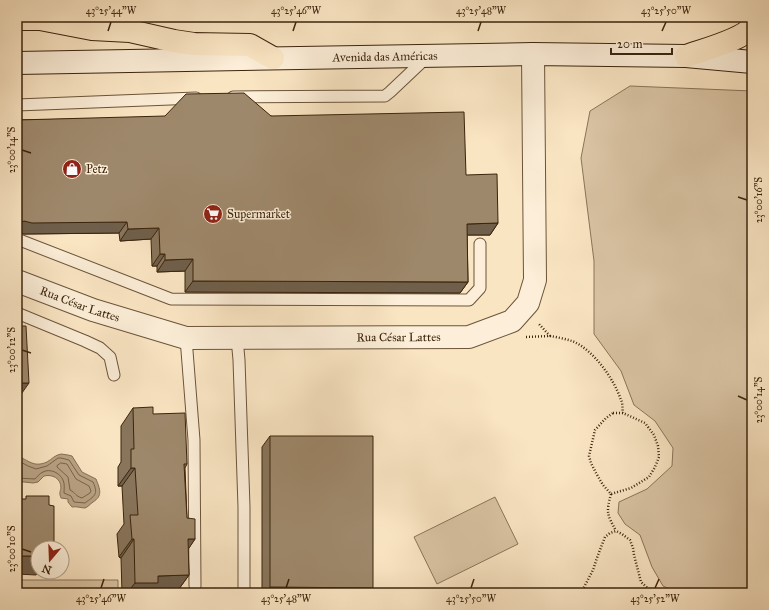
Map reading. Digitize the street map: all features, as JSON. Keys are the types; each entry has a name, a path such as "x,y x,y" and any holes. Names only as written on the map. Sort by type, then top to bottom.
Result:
{"highway":[{"path":"17,19 121,17"},
{"path":"40,19 92,28 130,31 194,44 250,45 273,58"},
{"path":"686,56 739,38 752,27"}],"street":[{"name":"Avenida das Américas","path":"17,63 533,54 686,56 752,62"},
{"name":"Rua César Lattes","path":"17,281 93,310 186,338 469,338 512,321 528,303 535,280 533,54"}],"lane":[{"path":"224,97 385,96 428,56"},
{"path":"17,105 170,98 208,98"},
{"path":"17,240 171,299 468,300 480,288 480,244"},
{"path":"18,314 85,340 100,348 110,357 114,375"},
{"path":"186,338 194,440 195,586"},
{"path":"237,338 244,499 244,593"}],"path":[{"path":"534,320 550,336"},
{"path":"519,338 550,336 573,342 587,351 600,364 616,388 622,402 623,412"},
{"path":"623,412 645,423 654,435 658,446 659,457 649,477 631,488 611,494 603,485 596,473 589,456 595,430 600,423 613,413 623,412"},
{"path":"611,494 607,511 608,517 616,531 630,540 641,582 652,593"},
{"path":"580,593 593,570 605,537 616,531"}],"shaded area":[{"path":"630,86 752,91 752,593 678,593 663,586 652,567 640,535 625,524 618,513 619,502 647,489 672,466 673,448 655,421 634,405 621,371 594,334 594,261 581,158 590,111"},
{"path":"495,497 518,544 437,584 414,537"},
{"path":"17,580 118,580 118,593 17,593"}],"water":[{"path":"61,454 72,456 82,472 96,479 100,492 99,495 96,500 86,508 72,507 68,502 68,499 61,498 61,485 58,479 53,476 44,476 38,482 33,483 17,482 17,456 31,463 42,464"}],"building":[{"name":"Supermarket","path":"244,93 271,116 464,112 466,175 497,174 498,223 467,224 468,282 193,281 193,259 165,260 165,254 160,254 159,228 128,229 127,222 32,223 24,221 17,223 17,120 165,116 186,94"},
{"path":"17,326 26,326 29,383 17,383"},
{"path":"153,407 153,414 185,413 187,464 184,464 187,518 195,519 195,539 188,539 189,575 158,576 158,583 135,583 134,539 132,539 130,515 138,515 135,468 131,468 131,449 134,449 133,408"},
{"path":"270,436 373,436 373,588 270,587"},
{"path":"26,496 49,496 49,505 54,506 54,540 30,540 30,556 17,556 17,499 26,499"}],"place":[{"name":"Petz","path":"72,169"},
{"name":"Supermarket","path":"213,214"}]}
